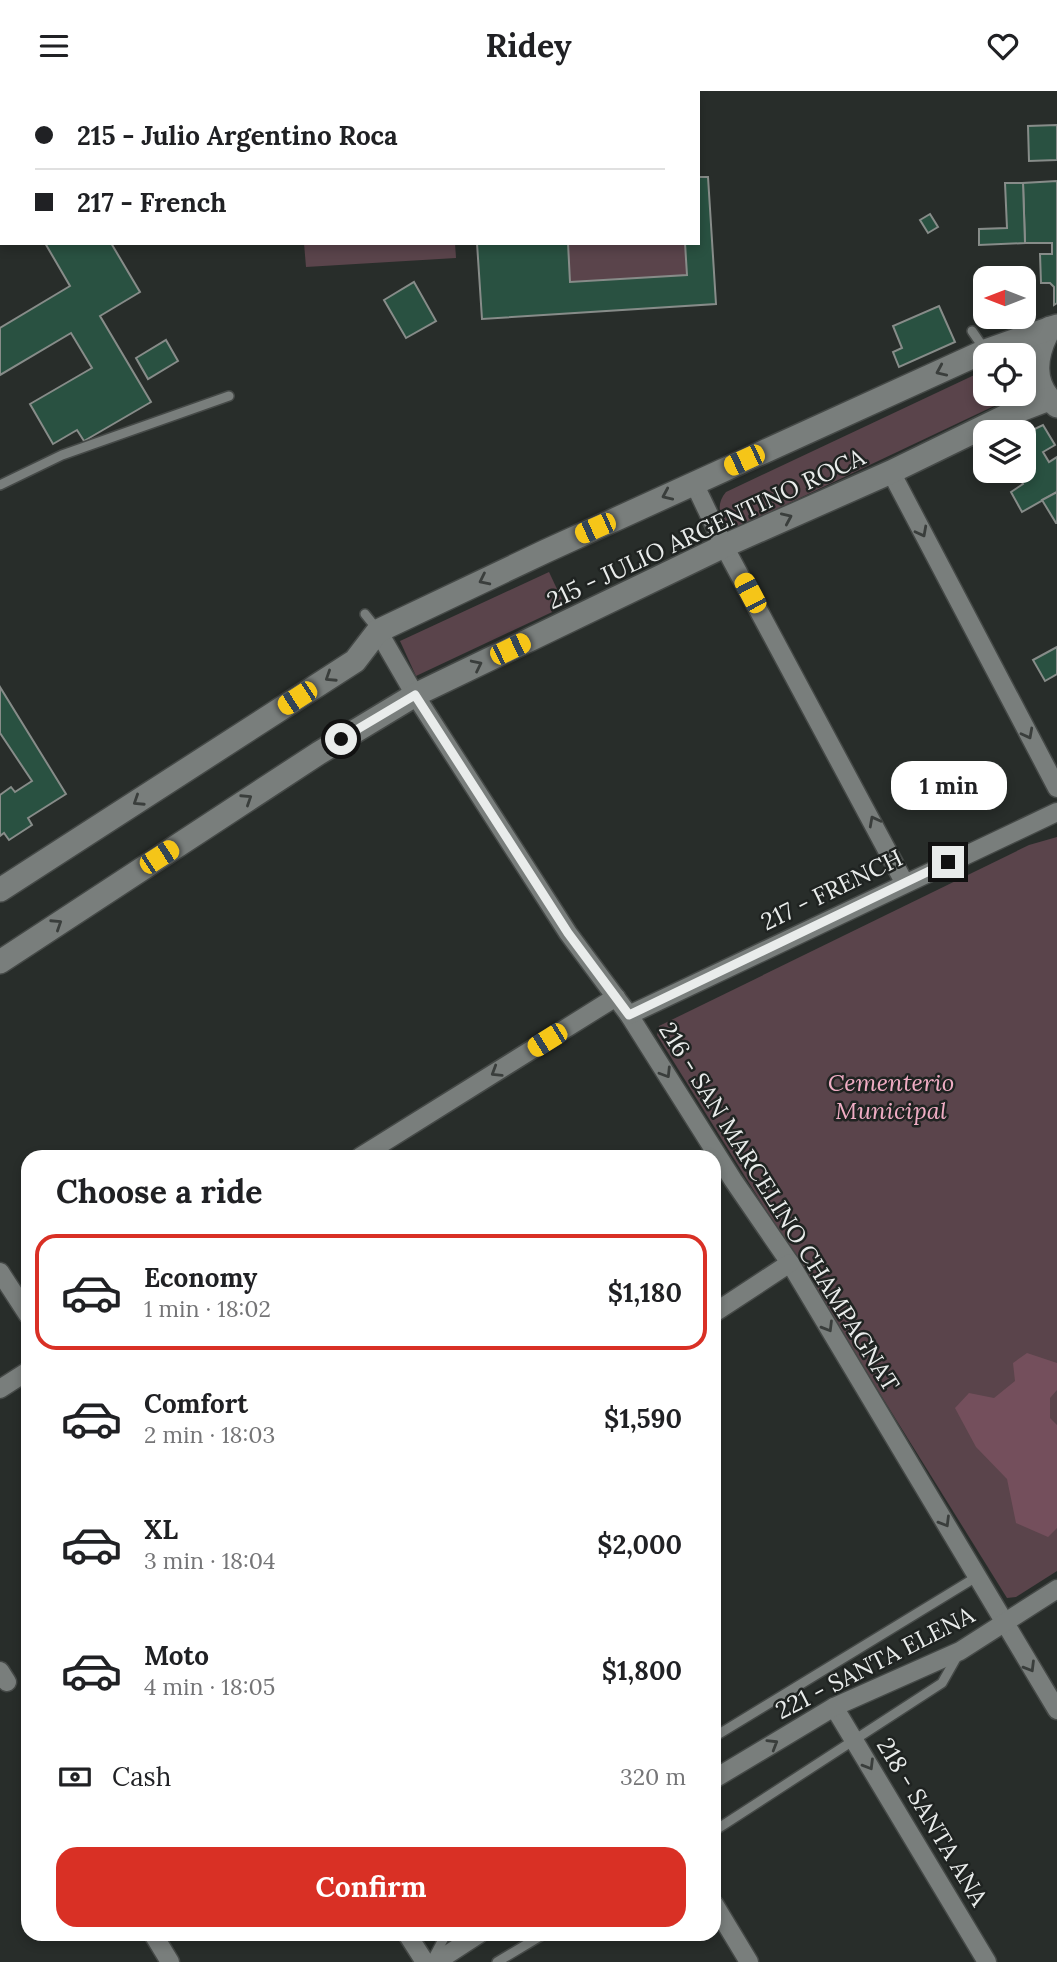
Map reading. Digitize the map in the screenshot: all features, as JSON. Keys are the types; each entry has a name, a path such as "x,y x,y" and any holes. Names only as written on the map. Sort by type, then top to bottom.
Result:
{"street":[{"name":"215 - JULIO ARGENTINO ROCA","path":"1008,343 1054,327"},
{"path":"1053,402 1039,382 1037,369 1039,351 1054,327"},
{"name":"215 - JULIO ARGENTINO ROCA","path":"0,890 355,661 372,622 694,483 973,356"},
{"name":"215 - JULIO ARGENTINO ROCA","path":"0,962 319,753 415,695 724,546 891,472 1010,414 1053,402"},
{"path":"891,472 1057,788"},
{"path":"694,483 724,546 904,882"},
{"name":"216 - SAN MARCELINO CHAMPAGNAT","path":"372,622 415,695 568,933 629,1015 714,1150"},
{"name":"217 - FRENCH","path":"629,1015 904,882 1057,812"},
{"path":"371,1150 616,996"},
{"name":"216 - SAN MARCELINO CHAMPAGNAT","path":"721,1161 790,1263 1057,1710"},
{"path":"721,1308 790,1263"},
{"path":"0,1272 21,1304"},
{"path":"0,1389 21,1376"},
{"name":"221 - SANTA ELENA","path":"721,1775 834,1707 960,1651 1057,1589"},
{"name":"218 - SANTA ANA","path":"834,1707 987,1962"},
{"path":"721,1916 749,1962"},
{"path":"157,1941 170,1962"},
{"path":"412,1941 425,1962"},
{"path":"434,1962 468,1941"}],"lane":[{"path":"972,331 980,343"},
{"path":"0,485 62,455 229,396"},
{"path":"721,1733 978,1576"},
{"path":"721,1827 942,1683 960,1651"},
{"path":"434,1962 443,1941"},
{"path":"497,1962 532,1941"}],"green space":[{"path":"304,245 455,245 456,258 306,267"},
{"path":"568,245 685,245 687,275 570,282"},
{"path":"973,376 973,406 995,406 741,526 728,523 721,515 720,504 726,492"},
{"path":"549,572 565,606 416,676 400,641"},
{"name":"Cementerio Municipal","path":"1057,837 1057,1571 1016,1597 1007,1598 657,1035 659,1026 1029,845"}],"shaded area":[{"path":"1027,1353 1057,1363 1057,1390 1050,1398 1050,1418 1057,1425 1057,1528 1048,1537 1016,1523 1007,1479 976,1447 955,1408 969,1393 994,1398 1015,1381 1013,1363"}],"building":[{"path":"1057,125 1057,160 1029,161 1028,126"},
{"path":"700,177 708,177 716,304 482,319 477,245 568,245 570,282 687,275 685,245 700,245"},
{"path":"1057,181 1057,303 1054,305 1054,287 1050,283 1041,283 1040,254 1052,254 1052,243 1025,243 1023,183"},
{"path":"1005,183 1023,183 1025,243 979,245 979,229 1007,228"},
{"path":"930,214 938,227 928,233 920,220"},
{"path":"46,245 112,245 140,292 100,316 151,402 84,441 77,430 53,444 30,404 92,368 71,333 0,375 0,328 70,286"},
{"path":"414,282 436,321 406,338 384,300"},
{"path":"939,306 955,342 899,367 893,352 902,348 893,326"},
{"path":"166,340 178,361 148,379 136,358"},
{"path":"1043,425 1055,445 1043,452 1049,462 1057,457 1057,492 1022,512 1011,492 1022,483 1036,483 1036,428"},
{"path":"1057,492 1057,523 1056,523 1042,500"},
{"path":"1057,647 1057,674 1045,681 1033,660"},
{"path":"0,687 66,794 28,818 32,825 9,840 4,833 0,836 0,795 11,787 15,792 32,781 0,733"}],"route":[{"path":"341,739 415,695 568,933 629,1015 948,862"}]}
